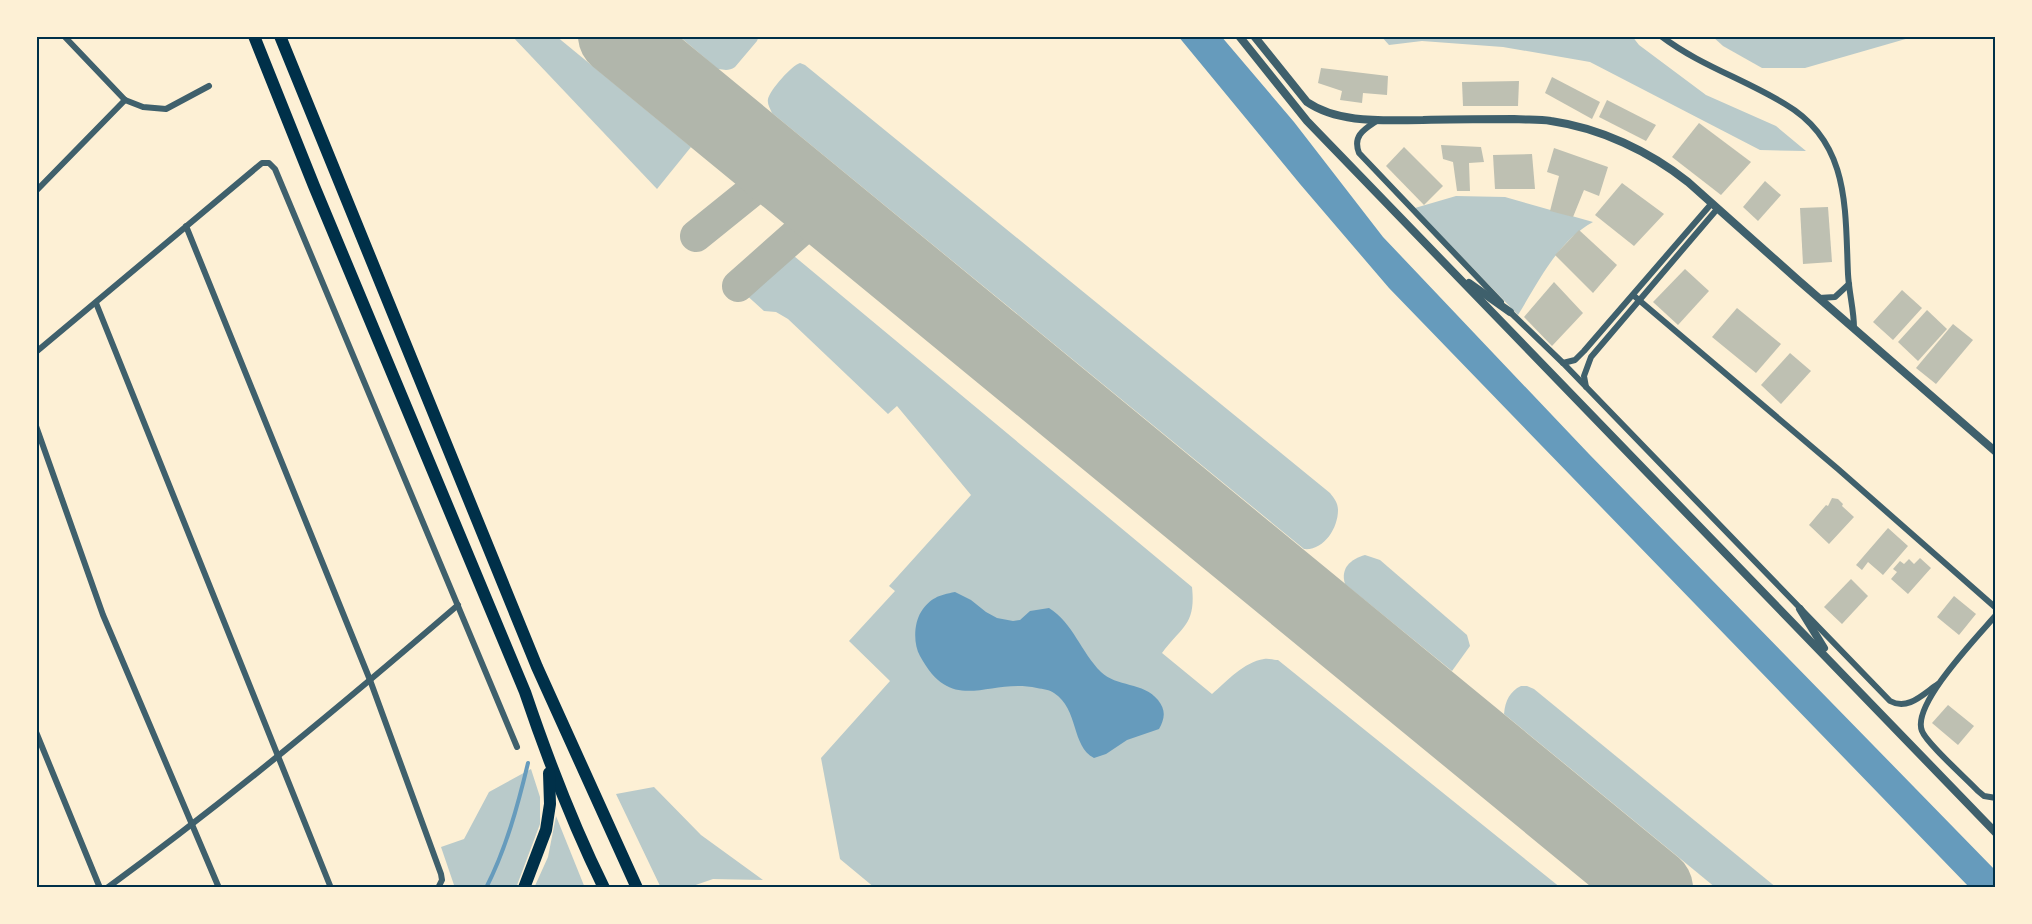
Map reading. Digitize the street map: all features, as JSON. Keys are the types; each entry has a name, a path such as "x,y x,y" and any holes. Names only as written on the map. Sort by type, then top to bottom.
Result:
{"highway":[{"path":"254,36 525,692 549,763 574,826 603,888"},
{"path":"280,36 532,656 637,888"},
{"path":"524,888 542,844 549,815 549,763"}],"street":[{"path":"64,36 125,100 143,107 166,109 209,86"},
{"path":"1239,36 1307,121 1996,833"},
{"path":"1254,36 1307,102 1328,113 1378,120 1548,120 1615,140 1648,155 1670,168 1715,206 1996,452"},
{"path":"1661,36 1690,56 1786,104 1805,118 1827,143 1842,181 1845,201 1849,284 1854,328"},
{"path":"36,191 125,100"},
{"path":"1378,120 1361,132 1358,137 1356,142 1359,153 1510,312 1563,363 1890,701 1896,705 1906,705 1938,684"},
{"path":"36,352 262,163 269,163 280,179 517,747"},
{"path":"1563,363 1575,360 1584,351 1632,295 1715,206"},
{"path":"1586,387 1584,375 1591,357 1715,206"},
{"path":"186,226 370,680 442,880 438,888"},
{"path":"1451,270 1510,312"},
{"path":"1818,298 1835,297 1849,284"},
{"path":"1632,295 1838,469 1996,608"},
{"path":"96,303 332,888"},
{"path":"36,426 103,615 219,888"},
{"path":"107,888 192,826 458,605"},
{"path":"1800,609 1831,661"},
{"path":"1996,615 1938,684 1920,718 1923,734 1978,791 1984,796 1996,798"},
{"path":"36,732 100,888"}],"shaded area":[{"path":"512,36 556,36 691,147 657,189"},
{"path":"679,36 759,36 735,67 727,70 718,69"},
{"path":"1381,36 1632,36 1639,45 1706,95 1776,126 1806,151 1760,150 1590,62 1503,47 1422,41 1389,45"},
{"path":"1712,36 1916,36 1805,68 1762,68 1723,46"},
{"path":"800,63 1330,493 1337,503 1338,510 1332,531 1323,543 1311,549 1304,549 772,113 768,103 770,95 787,73"},
{"path":"1456,196 1505,197 1593,222 1580,230 1559,251 1518,315 1415,208"},
{"path":"794,256 1192,587 1193,600 1190,617 1162,653 1212,694 1250,664 1266,659 1278,660 1561,888 875,888 840,859 821,758 890,681 849,641 895,591 889,586 971,495 897,406 888,414 788,319 776,312 764,311 743,292"},
{"path":"1365,555 1380,560 1467,635 1470,646 1452,671 1345,584 1345,569 1355,559"},
{"path":"1521,686 1534,689 1777,888 1716,888 1504,714 1509,697"},
{"path":"531,769 540,797 540,824 516,888 451,888 454,885 441,847 464,839 489,792"},
{"path":"654,787 701,835 763,880 713,879 687,888 661,888 616,794"},
{"path":"556,816 585,888 534,888 548,857"}],"water":[{"path":"1178,36 1221,36 1294,122 1383,237 1589,454 1996,871 1996,888 1970,888 1389,288"},
{"path":"955,592 997,618 1013,621 1020,620 1030,611 1049,608 1071,630 1101,672 1114,680 1145,690 1158,700 1164,714 1159,729 1127,740 1106,754 1094,758 1082,745 1068,708 1052,692 1019,686 972,691 959,690 945,685 932,674 920,656 915,640 916,628 921,612 931,600"}],"building":[{"path":"1321,68 1388,76 1387,95 1363,93 1362,103 1340,100 1342,91 1318,83"},
{"path":"1552,77 1600,102 1592,119 1545,93"},
{"path":"1519,81 1518,106 1463,106 1462,82"},
{"path":"1607,100 1656,125 1646,141 1599,117"},
{"path":"1699,123 1751,162 1721,195 1672,157"},
{"path":"1441,145 1481,147 1484,162 1469,163 1470,191 1457,191 1453,162 1443,159"},
{"path":"1404,147 1443,186 1424,205 1386,166"},
{"path":"1554,148 1608,167 1599,196 1584,190 1573,217 1550,211 1559,176 1547,172"},
{"path":"1532,154 1535,189 1495,189 1493,155"},
{"path":"1765,181 1781,195 1758,221 1743,207"},
{"path":"1622,183 1664,214 1634,246 1595,215"},
{"path":"1828,207 1832,262 1803,264 1800,208"},
{"path":"1579,230 1617,265 1593,293 1555,255"},
{"path":"1685,269 1709,291 1678,325 1653,302"},
{"path":"1554,282 1583,313 1552,346 1524,317"},
{"path":"1902,290 1922,308 1893,340 1873,322"},
{"path":"1737,308 1781,344 1756,373 1712,337"},
{"path":"1927,310 1947,329 1918,361 1898,342"},
{"path":"1953,324 1973,340 1936,384 1916,368"},
{"path":"1790,353 1811,371 1781,404 1761,385"},
{"path":"1832,498 1838,499 1854,517 1829,544 1809,525 1826,505 1828,506"},
{"path":"1888,528 1908,546 1883,575 1868,562 1862,570 1856,565"},
{"path":"1920,558 1931,568 1908,594 1891,579 1897,572 1893,569 1900,561 1904,564 1909,559 1914,564"},
{"path":"1851,579 1868,596 1842,624 1824,607"},
{"path":"1954,596 1976,614 1959,635 1937,617"},
{"path":"1948,705 1974,726 1958,745 1932,723"}],"waterway":[{"path":"486,888 511,827 528,763"}],"taxiway":[{"path":"696,236 779,169"},
{"path":"738,286 826,208"}],"runway":[{"path":"617,36 1654,888"}]}
